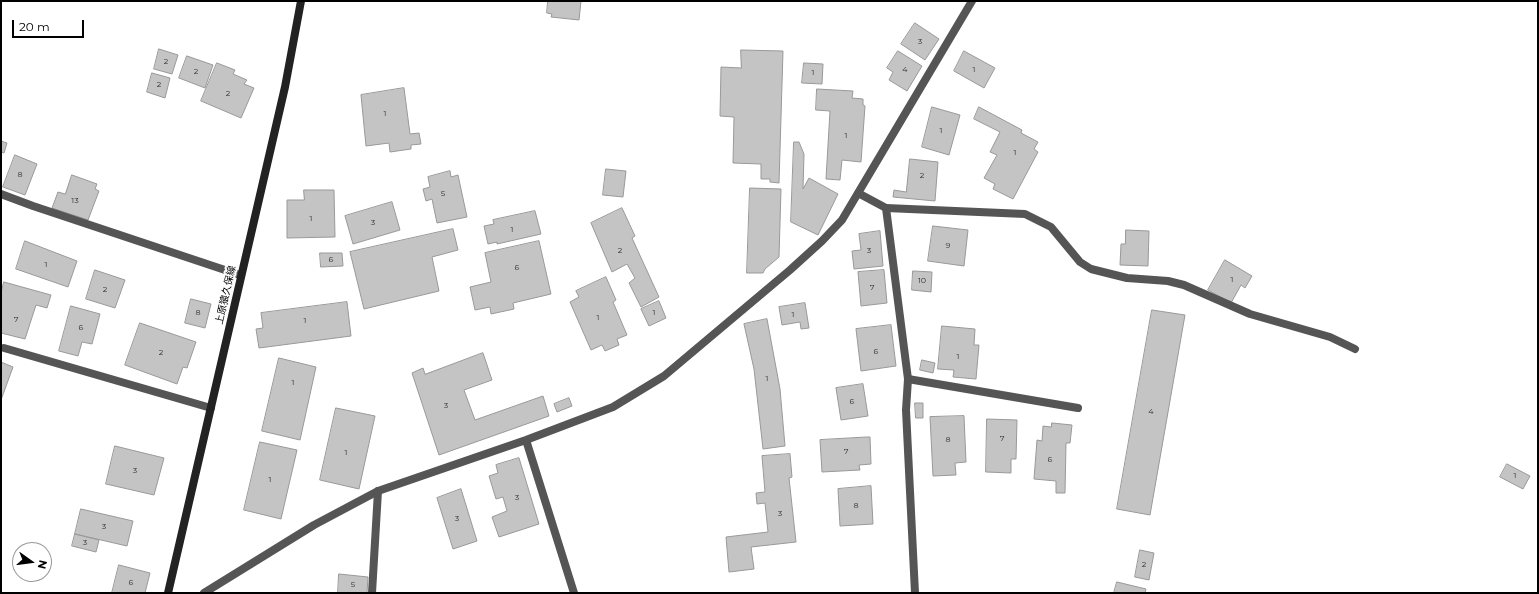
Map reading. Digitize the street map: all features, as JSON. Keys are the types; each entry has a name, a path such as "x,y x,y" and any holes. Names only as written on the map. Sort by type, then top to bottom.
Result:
{"main road":[{"name":"上原猿久保線","path":"168,593 240,275 285,87 301,1"}],"street":[{"path":"204,593 314,525 378,491 526,440 613,407 664,376 822,241 842,220 972,1"},
{"path":"858,193 886,208 1025,214 1051,227 1080,262 1091,269 1127,278 1168,281 1184,285 1250,314 1330,337 1355,349"},
{"path":"1,194 240,275"},
{"path":"886,208 908,379 906,410 915,593"},
{"path":"4,348 211,408"},
{"path":"908,379 1078,408"},
{"path":"526,440 574,593"},
{"path":"372,593 378,491"}],"building":[{"path":"548,1 581,1 579,20 551,17 552,14 547,13"},
{"path":"915,23 939,39 925,60 901,44"},
{"path":"159,49 178,55 172,74 154,69"},
{"path":"741,50 783,51 779,183 770,182 770,179 761,179 761,164 733,163 734,117 720,116 721,67 741,68"},
{"path":"898,51 922,66 907,91 889,80 893,72 887,68"},
{"path":"964,51 995,68 984,88 954,71"},
{"path":"187,56 213,65 205,88 179,78"},
{"path":"217,63 235,70 233,74 247,80 244,84 254,88 241,118 201,101"},
{"path":"804,63 823,64 822,84 802,83"},
{"path":"152,73 170,78 165,98 147,92"},
{"path":"404,88 410,134 419,133 421,144 411,145 411,149 390,152 389,143 366,146 361,95"},
{"path":"817,89 853,91 852,98 863,99 863,105 865,106 861,162 842,160 840,180 826,179 830,111 816,110"},
{"path":"932,107 960,115 949,155 922,147"},
{"path":"979,107 1022,130 1021,133 1038,142 1034,149 1038,152 1013,199 993,189 995,184 984,178 997,155 990,152 1000,132 974,119"},
{"path":"1,141 7,143 4,153 1,152"},
{"path":"794,142 799,142 804,154 803,189 809,178 838,194 818,235 791,222"},
{"path":"15,155 37,164 25,195 3,187"},
{"path":"910,159 938,162 935,201 893,197 894,190 906,192"},
{"path":"606,169 626,171 623,197 603,195"},
{"path":"450,171 451,177 458,175 467,217 437,223 432,199 426,201 423,189 430,187 428,177"},
{"path":"72,175 97,184 95,189 99,191 88,220 52,208 58,192 65,194"},
{"path":"750,188 781,189 779,257 765,269 763,273 747,273"},
{"path":"304,190 334,190 335,237 287,238 287,200 304,200"},
{"path":"392,202 400,230 353,244 345,216"},
{"path":"622,208 635,236 632,238 659,297 641,307 629,283 635,278 627,264 612,272 591,223"},
{"path":"535,211 541,234 497,244 497,242 488,244 484,226 494,224 493,220"},
{"path":"933,226 968,230 964,266 928,261"},
{"path":"453,229 458,250 432,257 439,291 364,309 350,252"},
{"path":"1126,230 1149,231 1148,266 1120,265 1121,244 1125,244"},
{"path":"880,231 883,266 854,269 852,251 861,250 859,234"},
{"path":"25,241 77,261 68,287 16,269"},
{"path":"539,241 551,294 513,303 514,309 491,314 490,307 475,310 470,287 491,282 485,253"},
{"path":"320,253 342,253 343,266 321,267"},
{"path":"1225,260 1252,276 1245,288 1241,285 1231,303 1208,290"},
{"path":"95,270 125,280 115,308 86,299"},
{"path":"884,270 887,303 861,306 858,272"},
{"path":"913,271 932,272 931,292 912,290"},
{"path":"606,277 616,300 613,302 627,335 617,339 619,345 605,351 602,345 591,350 570,302 579,297 576,291"},
{"path":"4,282 51,295 47,308 36,305 25,339 1,333 1,294"},
{"path":"191,299 211,304 205,328 185,323"},
{"path":"659,301 666,318 649,326 641,309"},
{"path":"347,302 351,336 259,348 256,329 263,328 261,313"},
{"path":"805,303 809,328 801,329 800,322 782,325 779,307"},
{"path":"71,306 100,314 92,344 82,342 78,356 59,351"},
{"path":"1152,310 1185,315 1150,515 1117,509"},
{"path":"767,319 780,389 785,446 763,449 754,369 744,324"},
{"path":"140,323 196,342 187,368 183,367 177,384 125,365"},
{"path":"891,325 896,366 861,371 856,329"},
{"path":"942,326 975,329 974,345 979,345 976,379 953,377 954,370 938,369"},
{"path":"483,353 492,380 464,390 475,420 543,396 549,416 439,455 412,373 423,368 425,374"},
{"path":"279,358 316,367 300,440 262,431"},
{"path":"922,360 935,363 933,373 920,370"},
{"path":"1,362 13,367 1,400"},
{"path":"863,384 868,416 841,420 836,388"},
{"path":"569,398 572,406 557,412 554,404"},
{"path":"915,403 923,403 923,418 916,418"},
{"path":"336,408 375,416 359,489 320,480"},
{"path":"964,416 966,462 955,463 956,475 933,476 930,417"},
{"path":"987,419 1017,420 1016,459 1011,459 1011,473 986,472"},
{"path":"1052,423 1072,425 1070,443 1066,443 1065,493 1056,493 1056,481 1034,479 1037,440 1042,441 1043,426 1051,427"},
{"path":"870,437 871,464 859,465 860,470 822,472 820,440"},
{"path":"260,442 297,450 281,519 244,510"},
{"path":"115,446 164,458 154,495 106,484"},
{"path":"790,454 792,477 789,478 796,542 751,547 754,569 729,572 726,537 768,532 765,503 757,504 756,493 765,492 762,456"},
{"path":"519,458 539,524 499,537 492,517 507,511 503,497 496,499 489,476 498,473 496,465"},
{"path":"1507,464 1530,476 1523,489 1500,477"},
{"path":"871,486 873,524 840,526 838,489"},
{"path":"461,489 477,541 453,549 437,498"},
{"path":"81,509 133,521 127,546 75,534"},
{"path":"75,534 99,540 96,552 72,546"},
{"path":"1140,550 1154,553 1149,580 1135,577"},
{"path":"119,565 150,573 145,593 112,593"},
{"path":"339,574 368,577 367,593 338,593"},
{"path":"1117,582 1146,589 1145,593 1114,593"}]}
